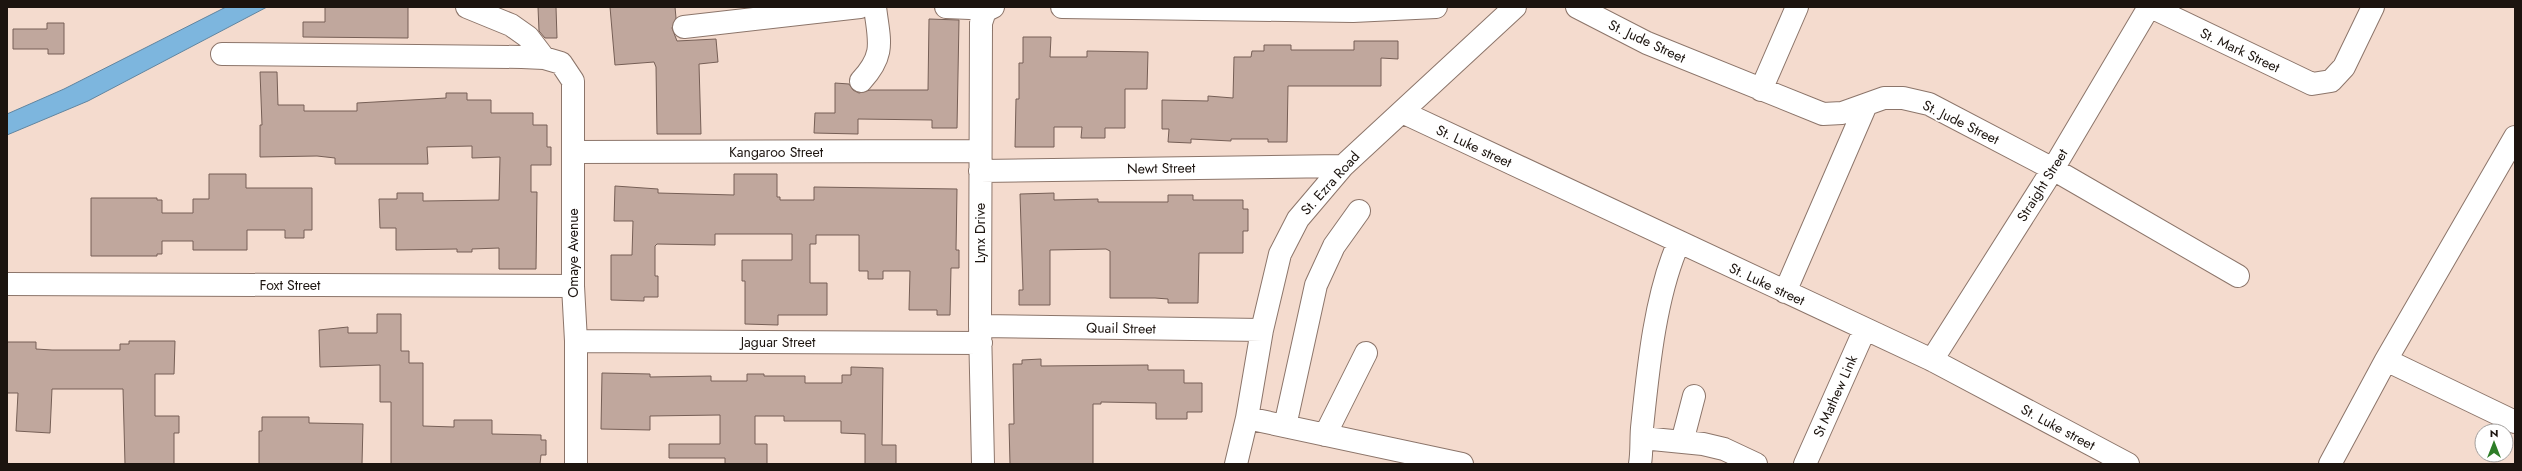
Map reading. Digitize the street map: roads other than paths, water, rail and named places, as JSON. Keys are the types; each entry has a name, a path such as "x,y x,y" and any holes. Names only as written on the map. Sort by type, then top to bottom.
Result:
{"street":[{"path":"467,7 511,25 528,36 544,58"},
{"path":"684,27 860,7"},
{"path":"861,81 875,66 878,57 879,41 875,7"},
{"path":"946,7 989,9"},
{"path":"1062,7 1353,9 1436,7"},
{"name":"St. Ezra Road","path":"1236,464 1247,418 1262,330 1280,254 1298,219 1343,166 1515,7"},
{"name":"St. Jude Street","path":"1577,7 1647,43 1823,114 1842,113 1884,98 1904,98 1929,104 2053,168 2238,276"},
{"path":"1761,90 1797,7"},
{"name":"St. Mark Street","path":"2150,7 2312,84 2331,81 2344,67 2374,7"},
{"name":"Straight Street","path":"1932,360 2053,168 2150,7"},
{"name":"Lynx Drive","path":"983,464 980,334 981,23 989,9"},
{"path":"222,54 544,58"},
{"name":"Omaye Avenue","path":"544,58 561,63 573,81 572,286 576,341 576,464"},
{"path":"1785,292 1866,105"},
{"name":"St. Luke street","path":"1402,112 1932,360 2128,464"},
{"path":"2330,464 2386,360 2515,137"},
{"name":"Kangaroo Street","path":"573,152 980,161"},
{"name":"Newt Street","path":"980,161 1343,166"},
{"path":"1285,426 1316,285 1334,246 1359,210"},
{"path":"1640,464 1657,319 1669,263 1679,242"},
{"name":"Foxt Street","path":"7,284 572,286"},
{"name":"St Mathew Link","path":"1804,464 1865,329"},
{"name":"Quail Street","path":"980,334 1262,330"},
{"name":"Jaguar Street","path":"576,341 980,334"},
{"path":"1325,435 1366,353"},
{"path":"2386,360 2515,422"},
{"path":"1682,442 1694,396"},
{"path":"1247,418 1462,464"},
{"path":"1642,438 1682,442 1724,449 1756,464"}],"water":[{"path":"226,7 267,7 88,101 7,135 7,114 64,89"}]}
